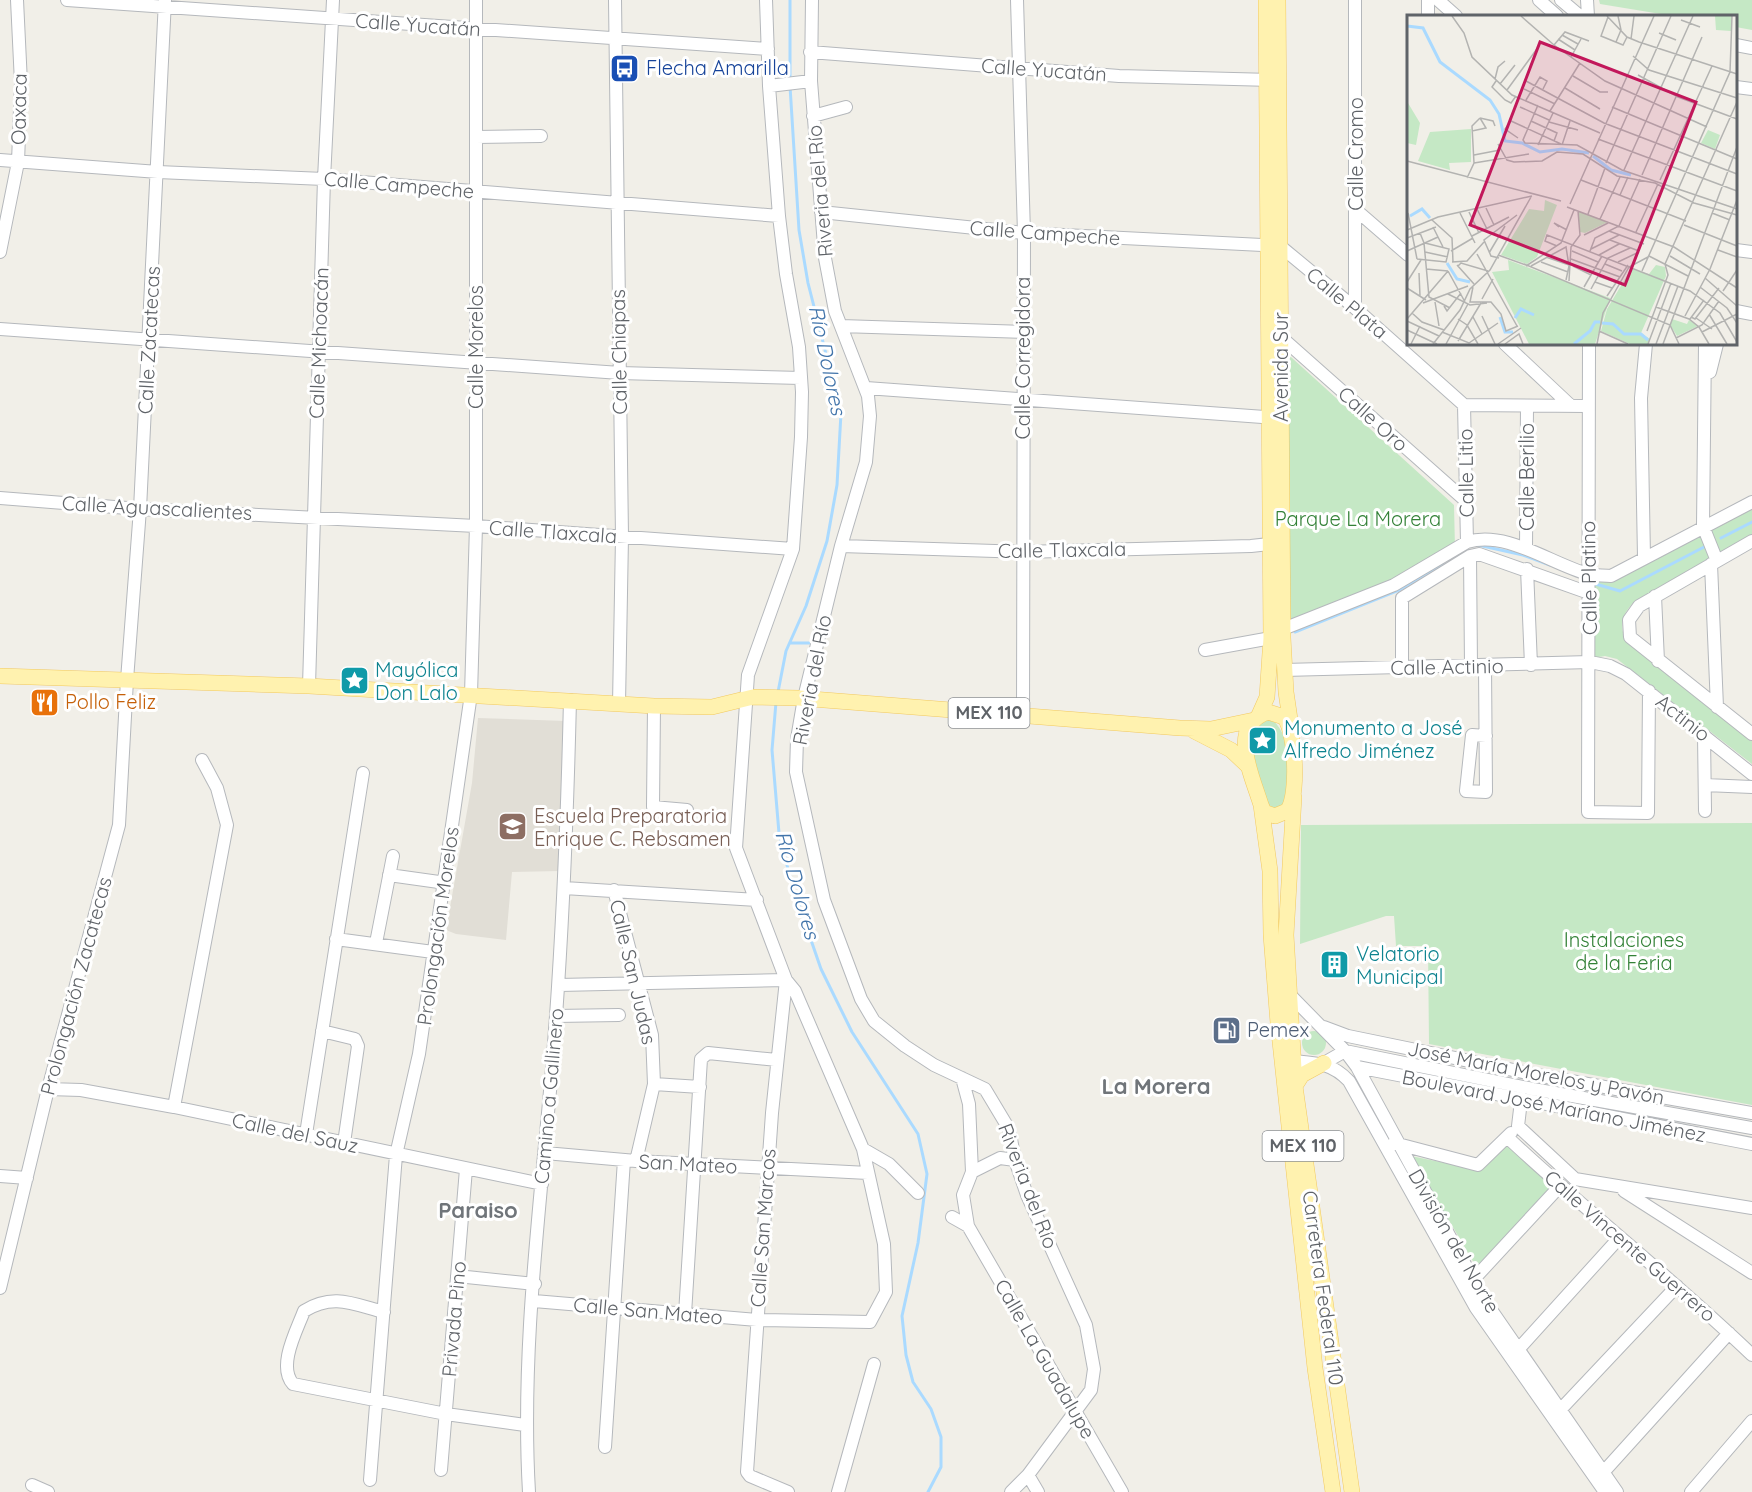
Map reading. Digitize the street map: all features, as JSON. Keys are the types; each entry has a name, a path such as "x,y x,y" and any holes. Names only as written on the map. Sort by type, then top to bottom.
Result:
{"main road":[{"name":"Avenida Sur","path":"1266,0 1273,80"},
{"name":"Avenida Sur","path":"1256,718 1267,697 1277,642 1273,80 1278,0"},
{"name":"Avenida Sur","path":"1274,246 1281,337 1275,418"},
{"name":"Avenida Sur","path":"1277,642 1284,670 1292,733"},
{"name":"MEX 110","path":"0,676 309,686 570,699 654,706 712,707 750,698 802,698 1211,729 1277,713 1290,723 1294,797"},
{"name":"MEX 110","path":"1256,718 1247,728 1244,745 1261,805"},
{"name":"MEX 110","path":"1180,728 1209,736 1231,750 1251,769"},
{"path":"1261,805 1269,815 1283,815 1291,807 1294,797"},
{"name":"Carretera Federal 110","path":"1294,797 1286,935 1295,1086 1352,1492"},
{"name":"Carretera Federal 110","path":"1261,805 1270,871 1271,935 1315,1368 1333,1492"},
{"path":"1271,935 1277,952 1286,1050 1294,1061"},
{"path":"1295,1086 1302,1075 1324,1063"}],"street":[{"name":"Oaxaca","path":"0,252 18,162 21,83 17,0"},
{"name":"Calle Yucatán","path":"67,0 164,3 332,19 768,49"},
{"name":"Calle Michoacán","path":"309,686 324,179 333,0"},
{"name":"Calle Morelos","path":"471,694 476,526 476,0"},
{"name":"Calle Chiapas","path":"615,0 622,537 618,704"},
{"path":"766,0 768,49 774,85 779,216 801,378 801,436 793,549 748,675 750,698 736,848 786,980 795,991 863,1149 868,1173"},
{"name":"Riveria del Río","path":"812,0 808,81 829,286 841,326 866,388 870,416 866,462 802,698 796,772 825,900 861,999 874,1022 934,1065 985,1089 1009,1129 1015,1160 1027,1195 1086,1325 1095,1369 1091,1390 1028,1475 1011,1492"},
{"name":"Calle Corregidora","path":"1017,0 1024,233 1023,716"},
{"name":"Calle Cromo","path":"1355,0 1355,308"},
{"path":"1438,0 1455,15"},
{"path":"1539,0 1556,15"},
{"path":"1561,0 1579,15"},
{"path":"1587,0 1588,15"},
{"name":"Calle Zacatecas","path":"127,680 140,509 158,172 164,3"},
{"path":"1737,45 1752,48"},
{"name":"Calle Yucatán","path":"810,52 1119,76 1273,80"},
{"path":"774,85 808,81"},
{"path":"1737,87 1752,90"},
{"path":"813,116 846,107"},
{"path":"476,137 541,136"},
{"name":"Calle Campeche","path":"0,160 158,172 324,179 779,216"},
{"path":"1356,210 1407,254"},
{"name":"Calle Campeche","path":"821,212 1024,233 1274,246"},
{"name":"Calle Plata","path":"1274,246 1355,308 1464,405"},
{"path":"1737,250 1752,252"},
{"path":"1737,311 1752,314"},
{"path":"841,326 1024,332"},
{"path":"0,329 620,373 801,378"},
{"name":"Calle Oro","path":"1281,337 1466,501"},
{"path":"1506,345 1570,405"},
{"name":"Calle Platino","path":"1589,345 1587,406 1590,662 1588,812 1648,813 1649,692"},
{"path":"1644,557 1641,398 1646,345"},
{"path":"1705,345 1703,526 1714,562 1717,707"},
{"path":"1704,398 1717,345"},
{"path":"866,388 1275,418"},
{"path":"1464,405 1587,406"},
{"name":"Calle Litio","path":"1464,405 1467,542"},
{"name":"Calle Berilio","path":"1526,548 1527,406"},
{"name":"Calle Aguascalientes","path":"0,498 140,509 314,516"},
{"path":"1402,667 1402,598 1470,556 1479,554 1527,569 1589,584 1611,576 1752,502"},
{"name":"Calle Tlaxcala","path":"314,516 793,549"},
{"path":"1205,650 1277,642 1394,585 1467,542 1478,538 1526,548 1589,584"},
{"path":"1752,541 1639,606 1629,620 1630,637 1752,734"},
{"name":"Calle Tlaxcala","path":"842,546 1022,552 1251,546 1276,543"},
{"path":"1470,556 1471,666"},
{"path":"1527,569 1531,665"},
{"path":"1655,596 1658,661"},
{"name":"Calle Actinio","path":"1284,670 1590,662 1610,666"},
{"path":"1485,666 1486,736"},
{"name":"Actinio","path":"1610,666 1649,692 1752,774"},
{"name":"Prolongación Zacatecas","path":"0,1288 48,1089 119,825 127,680"},
{"name":"Prolongación Morelos","path":"370,1480 396,1155 419,1054 433,952 446,883 471,694"},
{"name":"Camino a Gallinero","path":"529,1492 525,1425 559,985 570,699"},
{"path":"654,706 653,807 687,810"},
{"path":"1704,735 1705,811"},
{"path":"174,1107 226,825 217,788 202,760"},
{"path":"306,1134 363,773"},
{"path":"1705,785 1752,787"},
{"path":"376,943 393,856"},
{"path":"389,875 446,883"},
{"path":"564,888 757,900"},
{"name":"Calle San Judas","path":"605,1447 614,1308 630,1161 654,1083 652,1035 614,890"},
{"path":"336,939 433,952"},
{"path":"559,985 786,980"},
{"name":"Calle San Marcos","path":"786,980 768,1168 747,1472 750,1476 788,1492"},
{"name":"División del Norte","path":"1289,993 1345,1051 1357,1067 1515,1354 1600,1476 1617,1492"},
{"path":"556,1016 619,1015"},
{"name":"José María Morelos y Pavón","path":"1321,1026 1348,1036 1537,1075 1752,1113"},
{"path":"322,1031 355,1039 358,1046 344,1143"},
{"path":"1294,1061 1324,1063 1345,1051"},
{"name":"José María Morelos y Pavón","path":"1345,1051 1533,1089 1752,1128"},
{"path":"685,1314 701,1059 708,1053 777,1060"},
{"name":"División del Norte","path":"1324,1063 1338,1069 1349,1082 1476,1308 1561,1409 1600,1476 1605,1492"},
{"name":"Boulevard José Maríano Jiménez","path":"1357,1067 1521,1101 1752,1144"},
{"path":"962,1078 969,1104 972,1172 963,1195 968,1226"},
{"path":"654,1083 700,1087"},
{"name":"Calle del Sauz","path":"48,1089 81,1090 174,1107 542,1184"},
{"path":"1383,1142 1399,1143 1478,1165 1518,1126 1521,1101"},
{"path":"1518,1126 1575,1179 1752,1208"},
{"name":"Calle Vincente Guerrero","path":"1507,1137 1752,1355"},
{"path":"863,1149 890,1164 918,1193"},
{"name":"San Mateo","path":"545,1153 630,1161 868,1173"},
{"path":"972,1172 1000,1158 1015,1160"},
{"name":"Privada Pino","path":"441,1470 466,1169"},
{"name":"Calle San Mateo","path":"534,1301 757,1320 870,1322 885,1292 884,1244 868,1173"},
{"path":"0,1176 27,1178"},
{"path":"1473,1280 1560,1186"},
{"path":"1618,1187 1752,1273"},
{"path":"952,1217 968,1226"},
{"name":"Calle La Guadalupe","path":"968,1226 1122,1492"},
{"path":"1515,1354 1620,1237"},
{"path":"457,1276 535,1284"},
{"path":"1561,1409 1677,1286"},
{"path":"384,1312 341,1301 320,1301 304,1311 287,1360 288,1379 293,1384 376,1401 525,1425"},
{"path":"1600,1476 1729,1333"},
{"path":"838,1492 874,1364"},
{"path":"1691,1492 1752,1421"},
{"path":"1028,1475 1038,1492"},
{"path":"32,1485 48,1492"}],"shaded area":[{"name":"Escuela Preparatoria Enrique C. Rebsamen","path":"478,718 566,721 560,871 512,872 506,940 456,934 446,930 472,783"}],"green space":[{"path":"1599,0 1752,0 1752,30 1737,27 1737,15 1667,15 1600,4"},
{"name":"Parque La Morera","path":"1281,348 1454,505 1455,548 1394,585 1283,629"},
{"path":"1752,507 1752,535 1635,601 1626,611 1622,627 1630,645 1752,741 1752,764 1617,659 1605,656 1593,658 1593,579"},
{"path":"1272,720 1284,737 1288,773 1282,808 1266,811 1247,739 1256,722"},
{"name":"Instalaciones de la Feria","path":"1752,823 1752,1105 1429,1044 1428,946 1396,946 1394,916 1386,916 1300,944 1301,825"},
{"path":"1314,1031 1319,1032 1325,1038 1325,1048 1319,1054 1314,1055 1309,1054 1303,1048 1302,1043 1303,1038 1309,1032"},
{"path":"1508,1143 1554,1187 1477,1268 1411,1156 1479,1170"}],"waterway":[{"name":"Río Dolores","path":"790,0 790,80"},
{"name":"Río Dolores","path":"778,692 786,651 806,606 827,541 837,485 841,413 808,283 799,230 790,86"},
{"path":"1721,538 1752,522"},
{"path":"1478,545 1523,555 1550,565"},
{"path":"1592,583 1620,591 1704,547"},
{"path":"1295,632 1399,590 1443,563"},
{"path":"790,643 809,643"},
{"name":"Río Dolores","path":"776,702 772,750 779,833 792,885 821,969 852,1032 918,1134 927,1174 918,1243 902,1316 906,1355 913,1382 931,1409 941,1437 941,1467 928,1492"}],"place":[{"name":"Flecha Amarilla","path":"625,68"},
{"name":"Mayólica Don Lalo","path":"354,681"},
{"name":"Pollo Feliz","path":"44,702"},
{"name":"Monumento a José Alfredo Jiménez","path":"1263,740"},
{"name":"Escuela Preparatoria Enrique C. Rebsamen","path":"513,827"},
{"name":"Velatorio Municipal","path":"1335,965"},
{"name":"Pemex","path":"1226,1030"}],"district":[{"name":"La Morera","path":"1156,1086"},
{"name":"Paraiso","path":"478,1210"}]}
